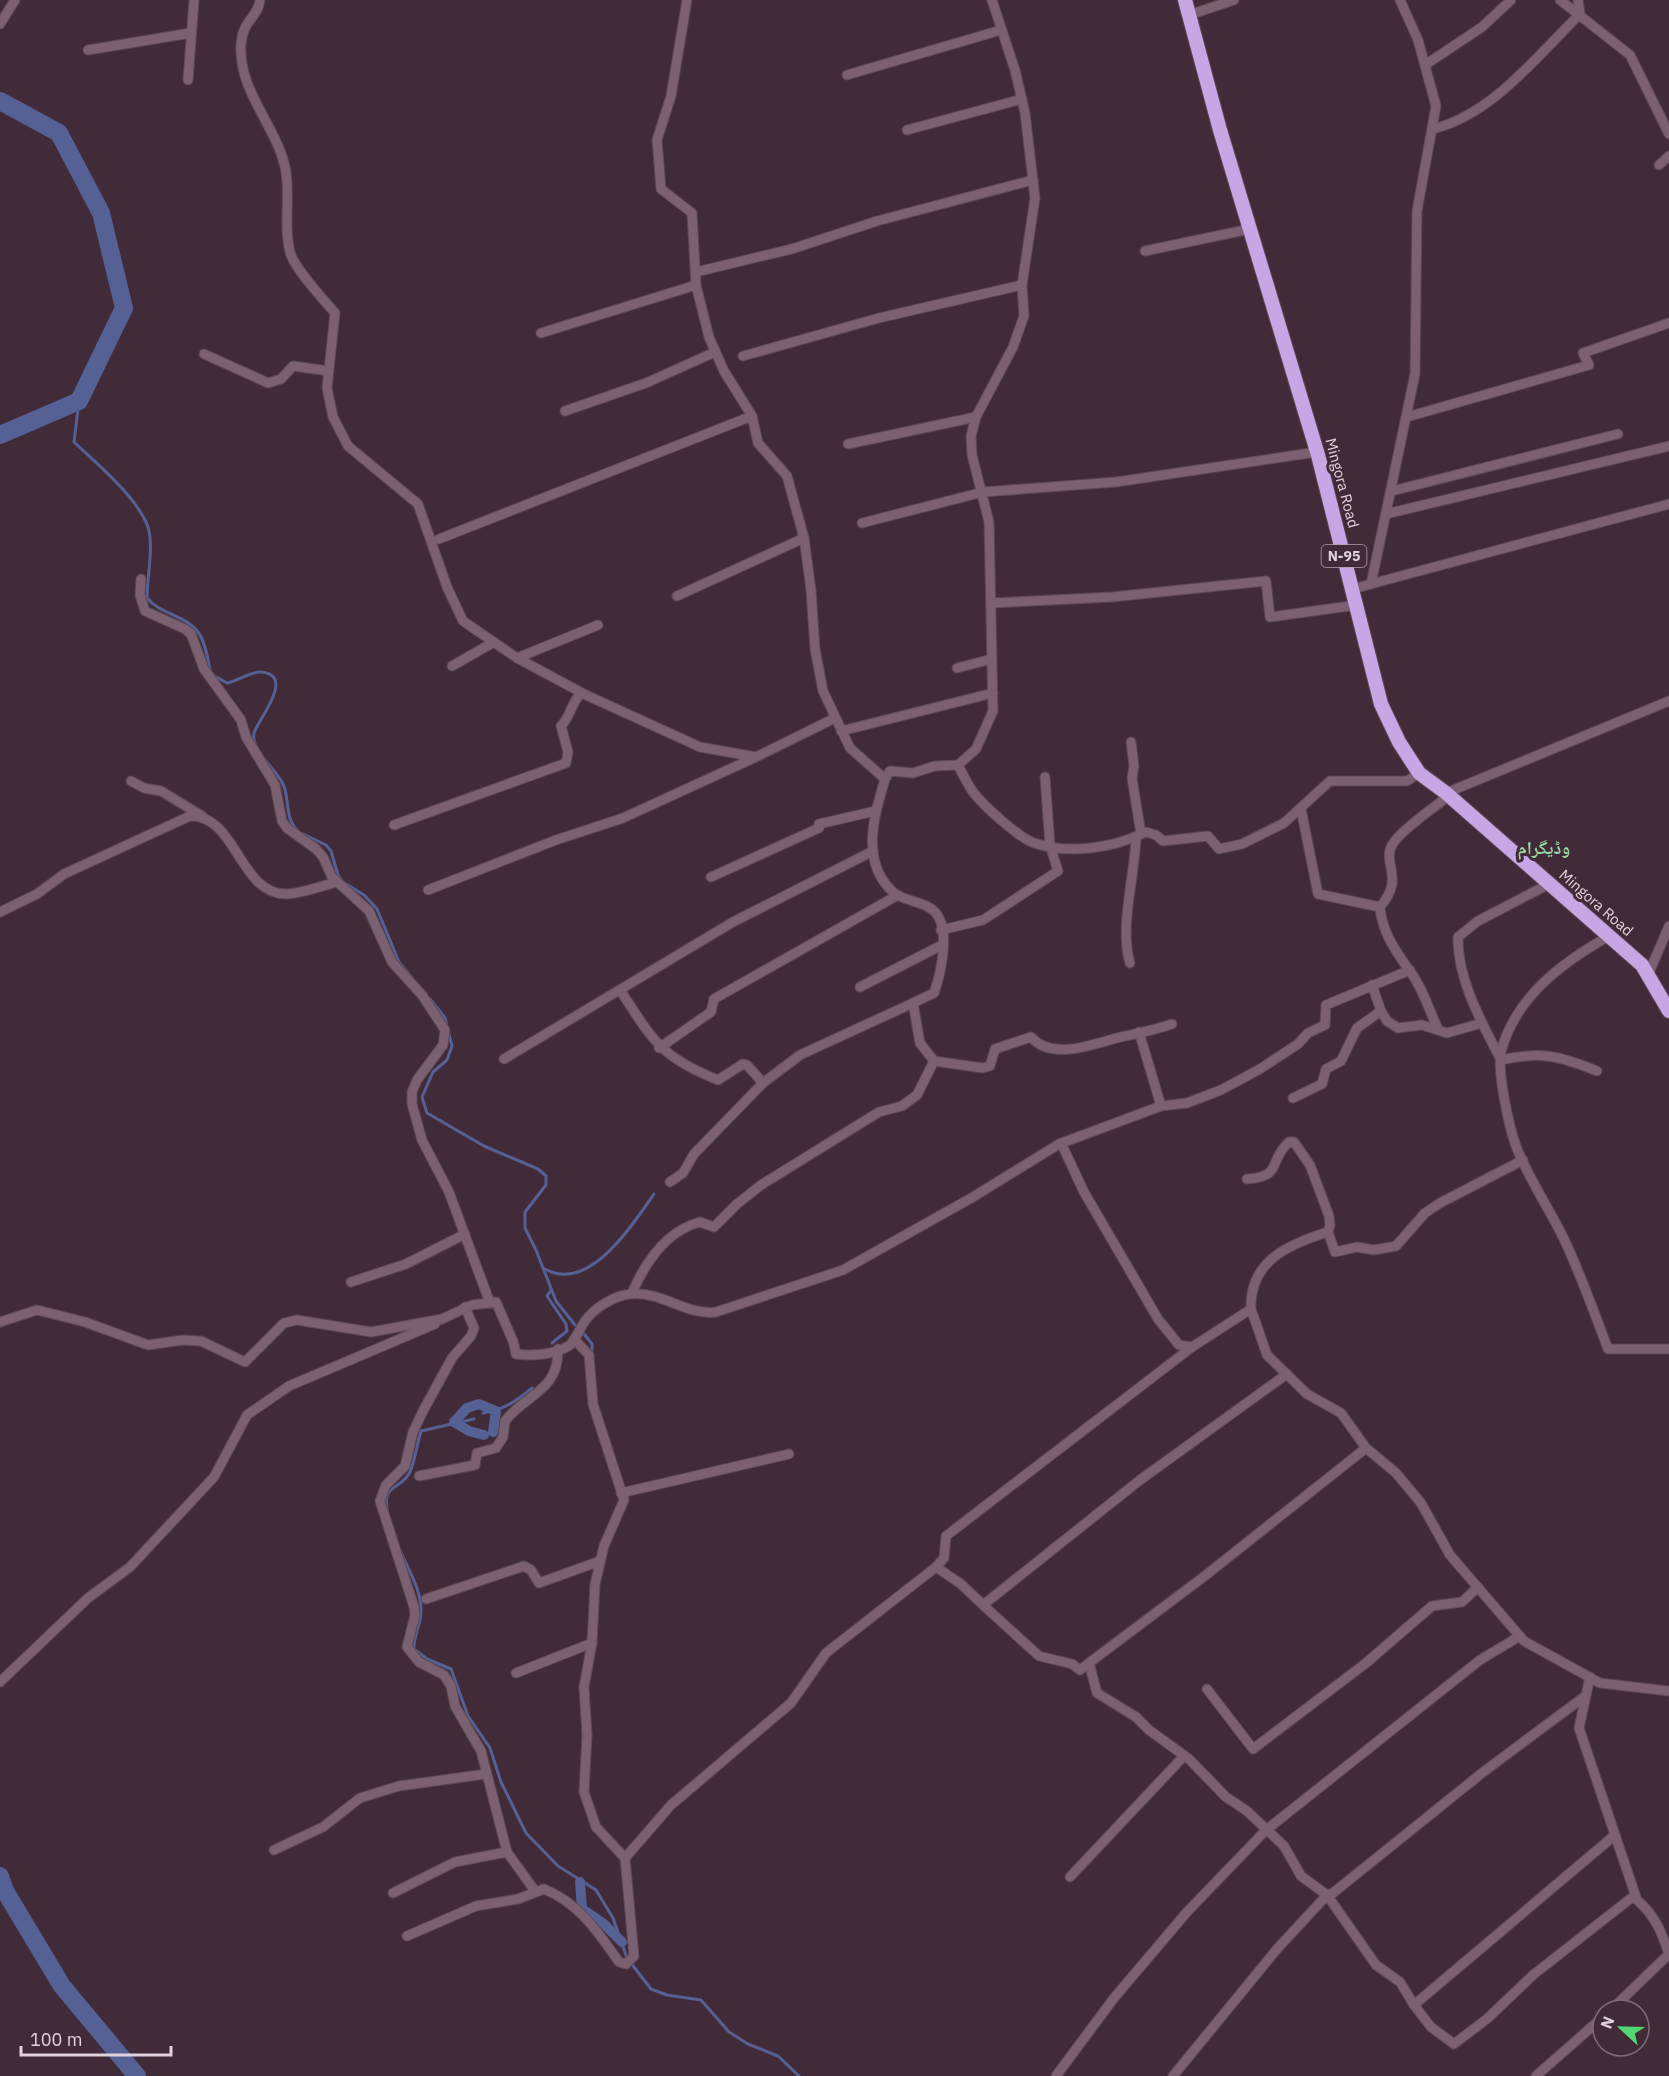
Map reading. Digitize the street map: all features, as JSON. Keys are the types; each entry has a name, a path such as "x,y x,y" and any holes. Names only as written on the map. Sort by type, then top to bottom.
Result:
{"highway":[{"name":"Mingora Road","path":"1185,0 1250,230 1317,452 1381,704 1399,742 1419,773 1447,794 1641,964 1664,994 1669,1011"}],"street":[{"path":"0,24 15,0"},
{"path":"188,80 194,0"},
{"path":"260,0 259,9 244,24 241,44 243,77 273,136 286,172 291,255 335,314 327,388 333,417 348,446 418,504 443,577 463,621 517,658 581,693 700,747 756,757"},
{"path":"687,0 673,87 657,140 661,189 692,213 696,285 709,338 752,416 758,443 787,476 804,538 812,590 815,649 823,691 850,748 885,779"},
{"path":"670,1182 683,1173 694,1154 764,1083 800,1055 934,993 945,959 940,920 934,911 898,895 874,867 873,851 875,811 885,779 890,771 913,773 935,766 958,765 976,749 993,711 989,522 972,455 971,435 976,417 1013,347 1024,316 1022,285 1035,198 1022,99 992,0"},
{"path":"1189,15 1234,0"},
{"path":"1371,584 1415,374 1417,211 1436,106 1418,39 1400,0"},
{"path":"1425,65 1482,27 1511,0"},
{"path":"1560,0 1630,55 1669,134"},
{"path":"1578,0 1580,14"},
{"path":"1432,129 1454,123 1480,109 1535,60 1580,14"},
{"path":"847,75 1001,30"},
{"path":"88,50 191,33"},
{"path":"907,130 1022,99"},
{"path":"1659,165 1669,156"},
{"path":"696,273 792,249 877,222 1033,180"},
{"path":"1145,250 1250,230"},
{"path":"541,333 696,285"},
{"path":"743,356 879,318 1022,285"},
{"path":"1407,417 1589,365 1583,353 1669,323"},
{"path":"565,411 634,385 646,383 716,352"},
{"path":"204,354 268,383 281,379 294,366 329,371"},
{"path":"439,539 752,416"},
{"path":"848,444 976,417"},
{"path":"1392,491 1618,434"},
{"path":"1386,514 1669,446"},
{"path":"862,523 983,492 1116,482 1317,452"},
{"path":"1353,589 1669,504"},
{"path":"677,596 804,538"},
{"path":"141,579 140,595 145,611 191,634 204,669 241,720 246,738 275,785 282,821 286,828 323,857 337,882 369,911 392,962 422,995 445,1030 443,1045 417,1080 412,1092 412,1104 422,1140 448,1192 490,1303"},
{"path":"991,603 1112,597 1266,582 1270,617 1357,605"},
{"path":"517,658 598,625"},
{"path":"452,666 494,642"},
{"path":"957,668 992,659"},
{"path":"394,825 566,763 568,752 561,726 567,721 573,701 581,693"},
{"path":"841,731 993,693"},
{"path":"1438,1029 1410,970 1393,949 1381,918 1380,907 1392,891 1394,879 1389,854 1394,842 1447,794 1669,701"},
{"path":"428,890 556,840 623,818 835,718"},
{"path":"1130,963 1125,948 1125,928 1139,836 1132,778 1134,766 1131,742"},
{"path":"958,765 972,791 1001,819 1032,843 1077,850 1125,842 1150,832 1164,841 1208,836 1219,849 1242,844 1284,823 1330,781 1407,781 1419,773"},
{"path":"941,930 983,920 1058,871 1050,845 1045,777"},
{"path":"131,781 144,788 161,790 204,818 225,835 251,874 274,891 287,894 337,882"},
{"path":"1301,808 1318,894 1380,907"},
{"path":"711,877 819,828 819,824 841,817 875,811"},
{"path":"0,912 37,894 64,874 190,816 204,818"},
{"path":"504,1059 733,922 873,851"},
{"path":"1501,1059 1482,1023 1458,956 1458,937 1478,921 1549,884"},
{"path":"659,1048 711,1012 714,999 898,895"},
{"path":"1648,975 1669,926"},
{"path":"1609,936 1572,957 1542,983 1516,1017 1501,1054 1505,1104 1516,1146 1564,1240 1608,1349 1669,1349"},
{"path":"860,987 942,945"},
{"path":"0,1682 88,1598 138,1559 213,1477 247,1415 289,1386 351,1361 465,1307 496,1302 513,1341 516,1354 541,1355 570,1345 593,1312 614,1298 632,1293 661,1297 702,1314 843,1270 904,1237 1059,1144 1161,1106 1186,1103 1221,1090 1260,1069 1298,1044 1308,1033 1325,1025 1326,1005 1410,970"},
{"path":"1372,985 1387,1021 1398,1028 1422,1025 1447,1032 1482,1023"},
{"path":"621,990 659,1048 688,1068 718,1080 743,1064 752,1068 764,1083"},
{"path":"913,1003 920,1043 934,1061 982,1068 990,1066 995,1049 1031,1037 1036,1043 1066,1049 1172,1024"},
{"path":"1293,1098 1322,1084 1326,1069 1341,1061 1348,1051 1357,1028 1381,1011"},
{"path":"1139,1032 1161,1106"},
{"path":"1501,1059 1528,1054 1560,1056 1597,1071"},
{"path":"632,1293 647,1262 679,1232 700,1222 714,1227 737,1204 761,1185 879,1112 902,1106 921,1090 934,1061"},
{"path":"1247,1179 1266,1178 1282,1148 1289,1142 1294,1142 1310,1165 1329,1216 1328,1232 1335,1252 1357,1247 1374,1250 1396,1246 1406,1238 1425,1214 1440,1203 1523,1160"},
{"path":"1059,1144 1062,1145 1084,1192 1158,1319 1179,1345 1192,1347"},
{"path":"1328,1232 1297,1242 1271,1258 1250,1292 1251,1309 1267,1355 1307,1394 1341,1413 1366,1448 1396,1473 1421,1503 1450,1555 1520,1636 1600,1683 1669,1691"},
{"path":"351,1282 406,1264 465,1234"},
{"path":"465,1307 474,1328 471,1336 452,1358 413,1432 405,1466 386,1485 380,1501 414,1607 415,1615 407,1647 419,1662 444,1675 451,1686 455,1706 478,1744 507,1852 535,1891"},
{"path":"625,1858 671,1805 791,1703 826,1653 936,1568 944,1558 946,1536 1192,1347 1251,1309"},
{"path":"0,1322 38,1310 85,1322 148,1345 201,1341 244,1362 284,1323 297,1320 371,1332 442,1319"},
{"path":"407,1936 476,1906 518,1899 544,1889 562,1898 588,1919 619,1962 629,1962 625,1858 596,1827 584,1792 587,1735 584,1687 592,1643 593,1602 600,1561 624,1500 593,1404 589,1355 574,1339"},
{"path":"419,1476 475,1465 477,1453 496,1448 508,1416 537,1394 557,1370 558,1349"},
{"path":"983,1605 1140,1480 1287,1374"},
{"path":"936,1568 961,1584 1039,1656 1072,1664 1080,1670 1206,1575 1366,1448"},
{"path":"621,1492 789,1454"},
{"path":"426,1599 524,1566 527,1566 535,1579 541,1583 600,1561"},
{"path":"1207,1689 1253,1749 1366,1663 1432,1606 1462,1602 1478,1587"},
{"path":"1056,2076 1114,1998 1172,1930 1265,1831 1480,1660 1520,1636"},
{"path":"516,1673 592,1643"},
{"path":"1089,1663 1097,1693 1136,1717 1149,1730 1184,1756 1284,1846 1301,1876 1327,1895 1377,1965 1400,1982 1431,2027 1454,2044 1488,2018 1533,1975 1635,1895"},
{"path":"1590,1677 1584,1697 1580,1728 1635,1895 1637,1900 1649,1910 1662,1932 1669,1954 1623,1998"},
{"path":"1173,2076 1277,1949 1327,1895 1333,1893 1464,1787 1584,1697"},
{"path":"1070,1877 1184,1756"},
{"path":"274,1850 322,1827 360,1798 410,1784 486,1774"},
{"path":"1414,2005 1615,1835"},
{"path":"393,1893 455,1862 507,1852"},
{"path":"1536,2076 1591,2028"}],"waterway":[{"path":"0,101 59,133 101,213 124,308 79,401 0,435"},
{"path":"79,401 74,442 126,493 148,527 150,553 147,598 159,608 193,626 201,636 211,674 227,683 261,672 271,675 276,681 272,699 254,733 254,739 260,753 283,784 289,814 298,831"},
{"path":"303,834 326,845 331,851 338,875 343,882 364,895 377,909 399,962 412,978"},
{"path":"430,999 445,1018 452,1046 447,1060 433,1072 422,1097 427,1113 484,1146 538,1169 546,1176 546,1185 525,1212 525,1228 556,1301 575,1325"},
{"path":"545,1269 561,1274 578,1272 593,1264 622,1238 654,1194"},
{"path":"551,1290 547,1296 566,1324 567,1331 552,1343"},
{"path":"584,1334 592,1344 592,1356"},
{"path":"483,1413 509,1404 532,1388"},
{"path":"484,1435 469,1431 454,1422 467,1408 479,1404 496,1411 493,1432"},
{"path":"387,1509 386,1501 390,1491 410,1472 421,1431 474,1419"},
{"path":"400,1550 414,1580 421,1604 421,1617 414,1649 427,1659 451,1669 468,1716 490,1748 501,1782 526,1833 558,1866 596,1890 613,1918 627,1958 651,1989 667,1995 701,2000 729,2032 748,2044 778,2056 799,2076"},
{"path":"0,1876 5,1891 62,1986 137,2076"},
{"path":"580,1882 582,1909 604,1924 622,1942"}],"district":[{"name":"وڈیگرام","path":"1544,848"}]}
